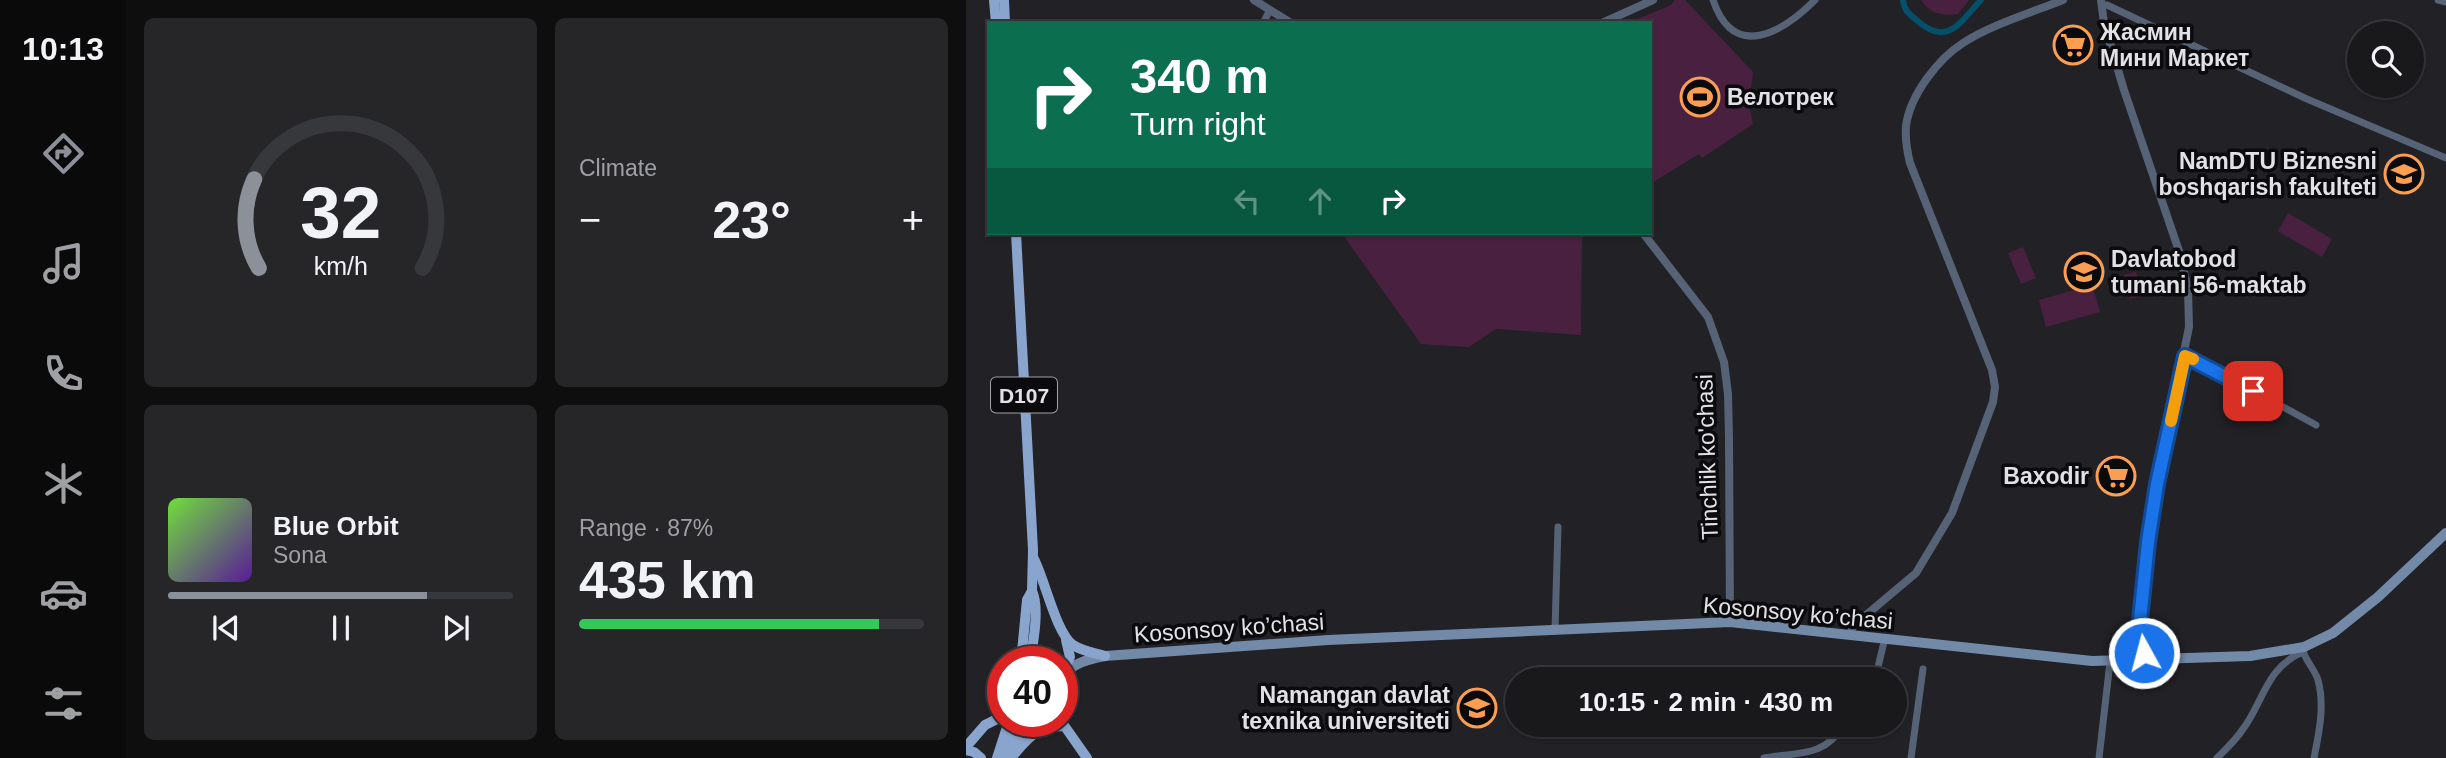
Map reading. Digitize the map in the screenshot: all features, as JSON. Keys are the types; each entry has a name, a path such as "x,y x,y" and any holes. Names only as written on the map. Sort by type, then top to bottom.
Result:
{"main road":[{"path":"994,0 996,21"},
{"path":"1004,0 1005,21"},
{"name":"D107","path":"1016,235 1033,558 1030,646"},
{"name":"Kosonsoy ko’chasi","path":"1078,664 1105,656 1328,640 1730,622 2079,660 2110,662 2250,656 2303,650 2333,633 2356,616 2446,533"},
{"path":"1033,558 1043,575 1067,646"},
{"path":"1032,593 1049,596"},
{"name":"D107","path":"1024,646 1032,593"},
{"path":"1065,639 1075,647 1105,656"},
{"path":"981,758 966,749 987,724"},
{"path":"997,758 1004,737"},
{"path":"1008,758 1014,737"},
{"path":"1008,758 1021,737"},
{"path":"1008,758 1031,737"},
{"path":"1072,737 1087,758"}],"street":[{"path":"1254,0 1288,21"},
{"path":"1606,21 1653,0"},
{"path":"1713,0 1722,18 1733,30 1758,37 1775,32 1799,16 1815,0"},
{"path":"1850,635 1853,626 1907,581 1924,562 1959,497 1995,394 1992,370 1910,163 1906,139 1909,112 1937,68 1962,43 2063,0"},
{"path":"2438,0 2446,2"},
{"path":"2122,661 2132,653 2138,640 2157,484 2185,356 2189,327 2188,289 2159,180 2124,90 2104,23 2104,2 2307,99 2446,158"},
{"path":"1264,21 1270,10"},
{"name":"Tinchlik ko'chasi","path":"1645,235 1708,317 1724,362 1728,394 1730,622"},
{"path":"2185,356 2316,425"},
{"path":"1555,629 1558,527"},
{"path":"1878,667 1885,638"},
{"path":"2138,640 2144,653 2156,660"},
{"path":"2217,758 2243,730 2273,676 2303,650 2318,679 2321,708 2320,732 2314,758"},
{"path":"2099,758 2110,662"},
{"path":"1910,758 1923,669"},
{"path":"1764,758 1816,752 1833,737"}],"shaded area":[{"name":"Велотрек","path":"1675,0 1685,0 1753,72 1749,104 1753,124 1702,158 1699,154 1652,183 1652,21 1633,21 1671,5"},
{"path":"1921,0 1969,0 1958,14 1947,15 1932,11"},
{"path":"2288,213 2332,239 2322,257 2278,231"},
{"path":"1350,235 1582,235 1581,335 1496,329 1469,347 1421,344 1345,238"},
{"path":"2023,247 2036,278 2021,284 2008,253"},
{"path":"2136,272 2142,296 2130,299 2124,275"},
{"path":"2092,285 2100,312 2046,327 2039,300"}],"waterway":[{"path":"1903,0 1910,15 1929,29 1938,32 1946,32 1960,23 1981,0"}],"slow traffic":[{"path":"2171,421 2185,356 2193,359"}],"place":[{"name":"Жасмин Мини Маркет","path":"2073,45"},
{"name":"Велотрек","path":"1700,97"},
{"name":"NamDTU Biznesni boshqarish fakulteti","path":"2404,174"},
{"name":"Davlatobod tumani 56-maktab","path":"2084,272"},
{"name":"Baxodir","path":"2116,476"},
{"name":"Namangan davlat texnika universiteti","path":"1477,708"}],"route":[{"path":"2144,653 2138,640 2148,542 2157,484 2185,356 2253,391"}]}
